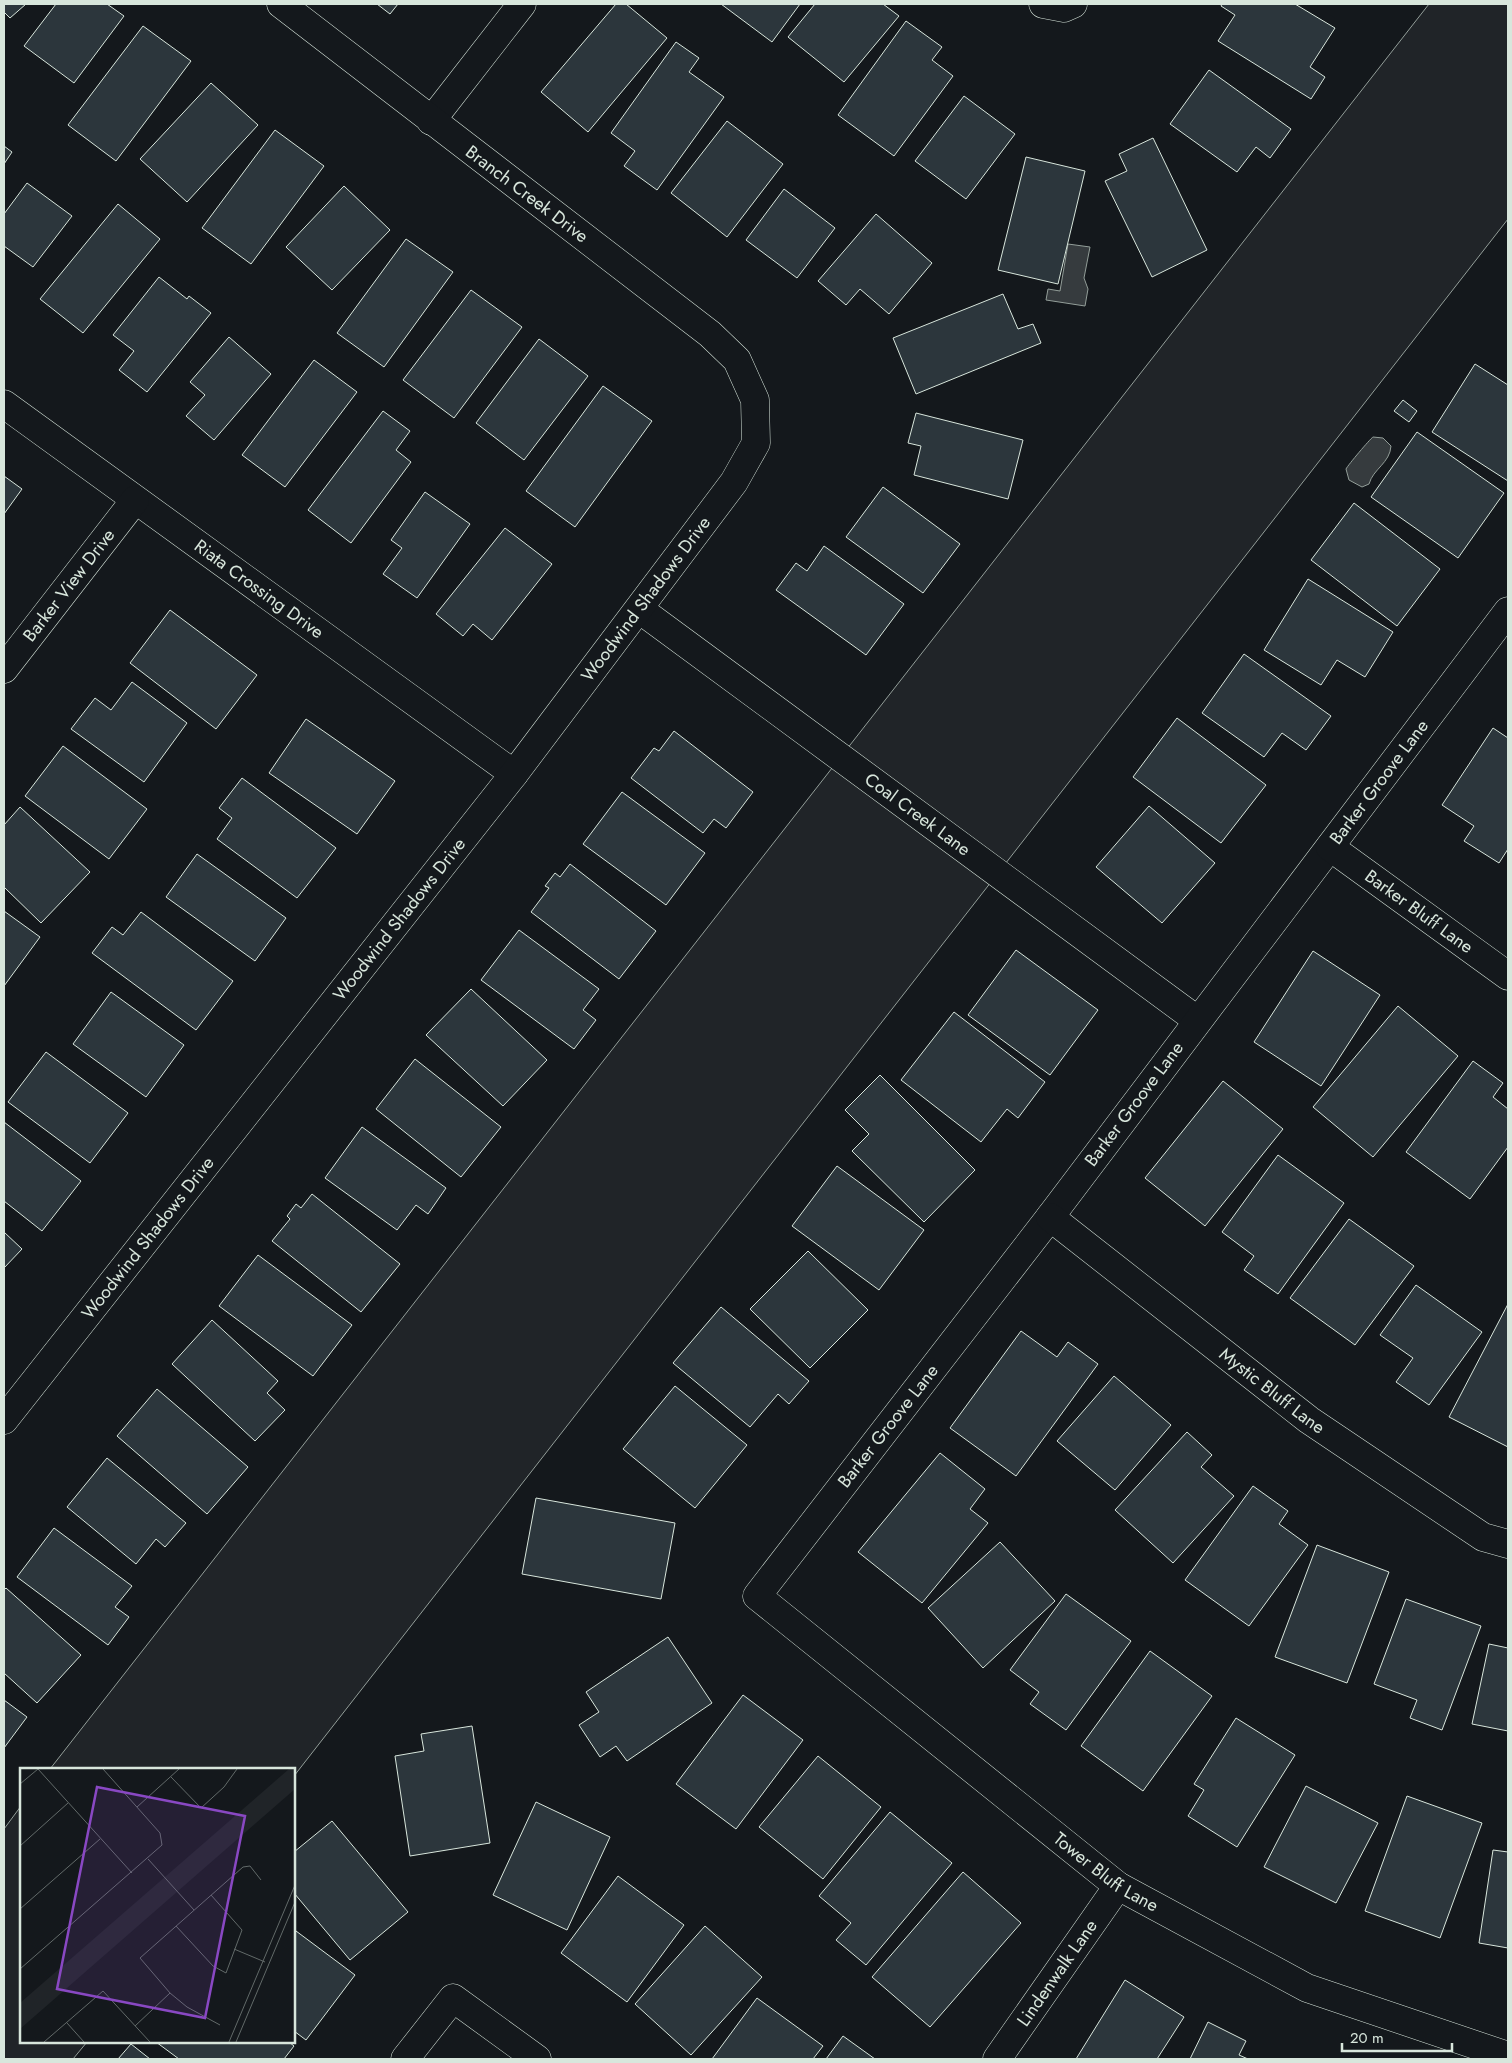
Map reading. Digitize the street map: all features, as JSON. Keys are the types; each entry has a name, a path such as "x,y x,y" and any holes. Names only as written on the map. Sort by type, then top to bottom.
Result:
{"street":[{"name":"Branch Creek Drive","path":"281,4 710,334 737,360 755,400"},
{"path":"432,121 522,4"},
{"name":"Woodwind Shadows Drive","path":"4,1420 514,774 734,482 756,443 755,400"},
{"name":"Riata Crossing Drive","path":"4,404 514,774"},
{"name":"Barker View Drive","path":"4,669 135,500"},
{"name":"Coal Creek Lane","path":"639,609 1197,1020"},
{"name":"Barker Groove Lane","path":"757,1596 1050,1217 1197,1020 1508,611"},
{"name":"Barker Bluff Lane","path":"1330,847 1508,976"},
{"name":"Mystic Bluff Lane","path":"1050,1217 1309,1420 1483,1537 1508,1544"},
{"name":"Tower Bluff Lane","path":"757,1596 1118,1886 1307,1988 1508,2056"},
{"name":"Lindenwalk Lane","path":"997,2059 1118,1886"},
{"path":"405,2059 453,1998 536,2059"}],"shaded area":[{"path":"1429,4 1508,4 1508,219 295,1775 295,1768 51,1768"},
{"path":"1068,244 1090,247 1084,278 1088,289 1085,306 1046,300 1048,289 1060,291"},
{"path":"1373,437 1383,438 1391,446 1390,452 1369,484 1362,487 1349,480 1346,469"},
{"path":"20,1807 20,2043 86,2043 73,2059 4,2059 4,1829"}],"building":[{"path":"4,4 26,4 10,18 4,12"},
{"path":"56,4 107,4 124,16 74,83 24,46"},
{"path":"377,4 398,4 390,14"},
{"path":"616,4 626,4 667,38 588,132 541,92"},
{"path":"721,4 800,4 772,42"},
{"path":"815,4 883,4 899,16 844,82 788,37"},
{"path":"1222,4 1295,4 1335,28 1310,67 1325,77 1311,99 1218,41 1235,15 1221,6"},
{"path":"906,21 942,47 932,60 953,76 894,156 838,115"},
{"path":"143,26 191,61 116,161 68,125"},
{"path":"676,42 699,58 689,72 724,97 657,190 624,166 635,151 611,133"},
{"path":"1209,70 1291,129 1270,158 1256,147 1237,172 1170,124"},
{"path":"211,83 258,125 187,202 140,159"},
{"path":"964,96 1015,134 966,199 915,161"},
{"path":"727,121 783,164 727,237 671,193"},
{"path":"275,130 324,166 251,264 202,228"},
{"path":"1153,138 1207,250 1152,277 1105,181 1127,171 1119,154"},
{"path":"4,146 12,152 4,164"},
{"path":"1026,157 1085,171 1058,284 998,270"},
{"path":"27,183 72,216 33,267 4,246 4,214"},
{"path":"344,186 390,230 332,290 286,247"},
{"path":"784,189 835,228 797,278 746,240"},
{"path":"118,204 160,239 83,333 40,299"},
{"path":"876,214 932,263 889,314 860,289 846,305 818,281"},
{"path":"406,239 453,272 384,367 337,333"},
{"path":"159,277 187,299 189,296 211,313 147,392 119,370 134,351 113,335"},
{"path":"471,290 522,327 454,418 403,380"},
{"path":"1003,294 1018,329 1033,324 1041,343 916,394 893,338"},
{"path":"229,337 271,374 214,440 186,416 205,395 190,382"},
{"path":"539,339 588,376 524,460 476,423"},
{"path":"314,360 357,392 285,487 242,455"},
{"path":"1475,364 1508,385 1508,481 1432,432"},
{"path":"603,386 652,421 575,527 526,491"},
{"path":"1403,400 1417,411 1409,422 1394,411"},
{"path":"383,411 410,431 396,450 411,462 351,543 308,510"},
{"path":"916,413 1023,440 1008,499 914,475 921,446 908,443"},
{"path":"1417,432 1504,493 1458,558 1371,497"},
{"path":"4,476 22,489 4,514"},
{"path":"883,487 960,544 923,593 846,537"},
{"path":"425,492 470,524 417,598 383,574 402,548 391,540"},
{"path":"1354,503 1440,569 1397,626 1311,560"},
{"path":"505,528 552,564 492,640 473,624 463,636 436,614"},
{"path":"824,546 904,604 866,655 776,590 796,563 807,571"},
{"path":"1308,579 1393,632 1365,677 1337,660 1321,685 1264,650"},
{"path":"170,610 257,675 216,729 130,663"},
{"path":"1244,654 1331,716 1306,750 1282,733 1264,757 1202,713"},
{"path":"132,682 187,723 144,782 71,729 95,698 111,710"},
{"path":"1177,718 1266,785 1221,843 1133,777"},
{"path":"306,719 395,781 357,834 269,773"},
{"path":"1493,728 1508,738 1508,849 1499,863 1464,841 1474,826 1442,805"},
{"path":"674,731 753,792 726,828 714,819 703,833 631,778 654,748 659,751"},
{"path":"63,746 147,809 109,859 25,796"},
{"path":"242,778 336,848 297,898 217,839 232,818 219,808"},
{"path":"622,792 705,853 666,905 583,844"},
{"path":"1149,806 1215,863 1162,923 1096,867"},
{"path":"20,807 90,872 41,923 4,887 4,825"},
{"path":"197,854 286,918 255,961 166,897"},
{"path":"570,864 656,931 619,979 531,912 549,888 545,886 555,873 560,877"},
{"path":"4,911 40,937 4,986"},
{"path":"141,912 233,981 196,1030 92,953 112,927 123,935"},
{"path":"519,930 599,989 583,1010 596,1020 574,1049 481,980"},
{"path":"1016,950 1098,1010 1050,1075 968,1015"},
{"path":"1313,951 1380,995 1321,1086 1254,1042"},
{"path":"471,989 547,1060 503,1106 426,1035"},
{"path":"111,992 184,1045 146,1097 73,1044"},
{"path":"1398,1006 1458,1056 1373,1157 1313,1107"},
{"path":"954,1012 1045,1082 1018,1118 1007,1109 981,1142 901,1080"},
{"path":"46,1052 128,1113 90,1163 8,1102"},
{"path":"415,1059 501,1127 461,1177 376,1109"},
{"path":"1473,1061 1503,1083 1493,1097 1508,1109 1508,1147 1470,1199 1406,1152"},
{"path":"880,1075 975,1170 924,1222 852,1151 869,1134 845,1110"},
{"path":"1223,1081 1283,1129 1205,1226 1145,1178"},
{"path":"4,1122 81,1181 42,1231 4,1201"},
{"path":"362,1127 446,1188 428,1214 416,1205 397,1230 325,1178"},
{"path":"1278,1155 1344,1203 1278,1294 1244,1270 1254,1256 1222,1232"},
{"path":"837,1166 924,1230 879,1290 792,1226"},
{"path":"312,1194 400,1264 361,1312 272,1241 290,1219 287,1216 296,1204 301,1208"},
{"path":"1349,1219 1414,1266 1355,1345 1290,1298"},
{"path":"4,1232 22,1249 4,1268"},
{"path":"808,1251 868,1310 810,1368 750,1309"},
{"path":"258,1255 352,1325 313,1376 219,1306"},
{"path":"1416,1285 1482,1332 1429,1405 1396,1382 1413,1358 1380,1335"},
{"path":"1508,1304 1508,1447 1449,1417"},
{"path":"721,1307 809,1381 789,1404 778,1394 750,1427 673,1363"},
{"path":"212,1320 278,1381 267,1393 285,1410 255,1441 172,1364"},
{"path":"1021,1331 1057,1357 1068,1342 1098,1364 1016,1476 950,1428"},
{"path":"1114,1376 1171,1425 1115,1490 1057,1441"},
{"path":"675,1386 747,1445 695,1508 623,1449"},
{"path":"157,1389 248,1467 207,1514 117,1436"},
{"path":"1187,1432 1212,1455 1201,1467 1234,1496 1173,1563 1115,1510"},
{"path":"940,1453 985,1489 970,1509 988,1523 922,1603 858,1552"},
{"path":"107,1458 186,1523 165,1547 156,1539 136,1564 67,1507"},
{"path":"1253,1486 1288,1511 1279,1524 1308,1545 1249,1626 1185,1580"},
{"path":"536,1498 675,1523 661,1599 522,1574"},
{"path":"54,1528 132,1586 115,1607 129,1617 108,1645 17,1577"},
{"path":"1000,1542 1055,1601 983,1668 928,1608"},
{"path":"1317,1545 1389,1572 1347,1683 1275,1657"},
{"path":"6,1588 81,1655 37,1703 4,1673 4,1590"},
{"path":"1066,1594 1131,1641 1066,1730 1030,1704 1039,1692 1010,1670"},
{"path":"1406,1599 1481,1626 1442,1730 1410,1718 1417,1700 1374,1684"},
{"path":"668,1637 712,1703 627,1761 616,1746 600,1757 579,1725 599,1712 586,1692"},
{"path":"1489,1644 1508,1648 1508,1731 1472,1724"},
{"path":"1150,1651 1212,1696 1143,1791 1081,1746"},
{"path":"743,1695 803,1740 736,1829 676,1784"},
{"path":"4,1700 27,1717 4,1748"},
{"path":"1236,1718 1295,1755 1237,1847 1188,1816 1204,1790 1194,1784"},
{"path":"472,1726 490,1843 410,1856 395,1756 424,1751 421,1734"},
{"path":"818,1756 881,1807 823,1879 759,1827"},
{"path":"1306,1786 1378,1823 1336,1903 1264,1867"},
{"path":"1407,1796 1482,1823 1440,1938 1365,1911"},
{"path":"536,1802 610,1837 567,1930 493,1895"},
{"path":"890,1812 952,1863 866,1965 836,1940 851,1923 819,1896"},
{"path":"332,1821 408,1912 350,1960 295,1894 295,1851"},
{"path":"1493,1850 1508,1852 1508,1948 1479,1943"},
{"path":"963,1872 1021,1923 930,2027 872,1977"},
{"path":"618,1876 684,1925 627,2002 561,1953"},
{"path":"705,1926 762,1977 691,2055 635,2004"},
{"path":"296,1931 355,1975 306,2040 295,2032"},
{"path":"1125,1980 1184,2017 1157,2059 1076,2059"},
{"path":"757,1998 823,2046 813,2059 712,2059"},
{"path":"1208,2022 1246,2041 1239,2055 1248,2059 1190,2059"},
{"path":"843,2036 875,2059 826,2059"},
{"path":"157,2043 290,2043 294,2046 284,2059 179,2059"},
{"path":"131,2044 150,2059 118,2059"}]}
